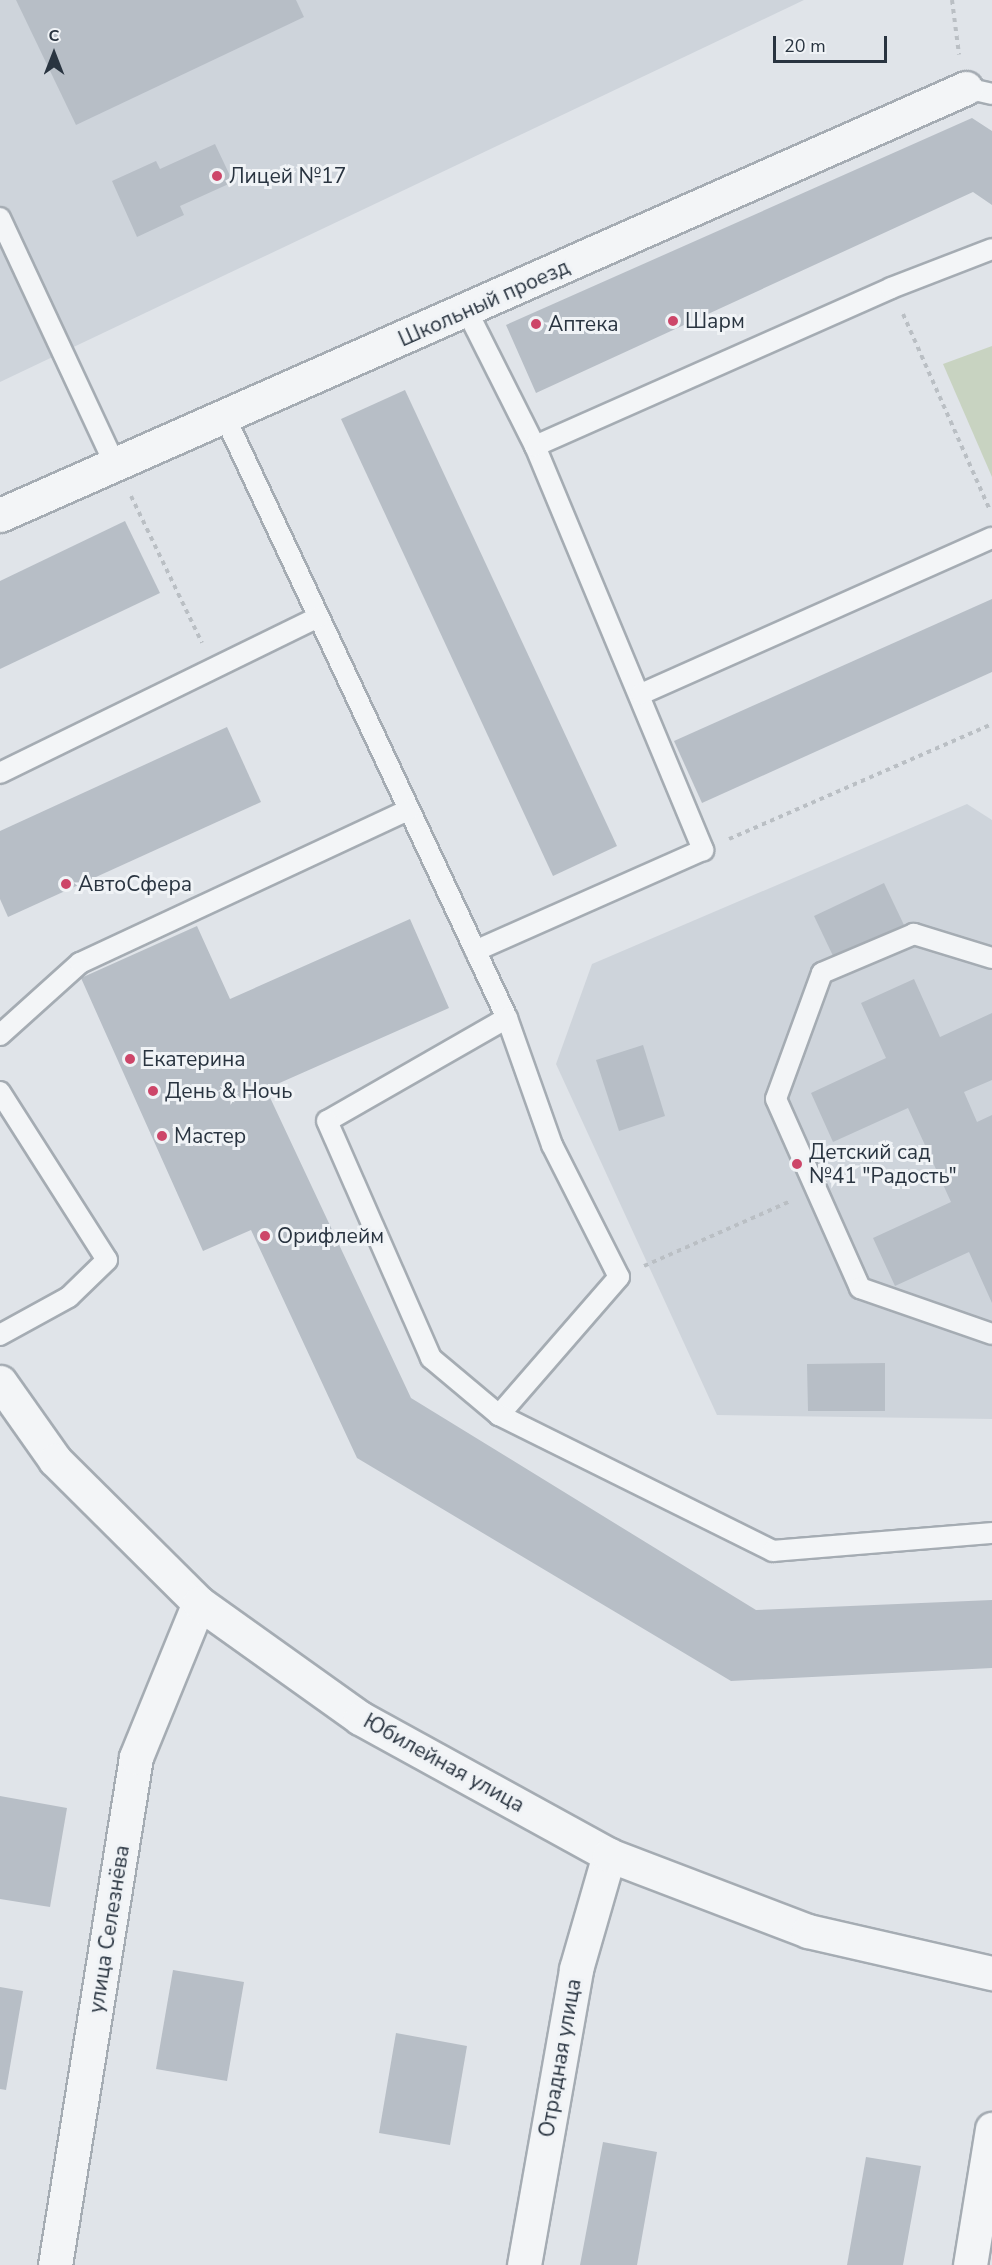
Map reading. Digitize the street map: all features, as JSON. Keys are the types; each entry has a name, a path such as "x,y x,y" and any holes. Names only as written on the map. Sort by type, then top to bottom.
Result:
{"street":[{"name":"Школьный проезд","path":"0,515 224,415 979,91"},
{"name":"Юбилейная улица","path":"0,1382 55,1460 198,1603 360,1718 609,1855 808,1931 992,1973"},
{"name":"улица Селезнёва","path":"55,2265 136,1757 198,1603"},
{"name":"Отрадная улица","path":"524,2265 576,1969 609,1855"},
{"path":"970,2265 992,2129"}],"lane":[{"path":"0,218 114,463"},
{"path":"535,446 891,288 992,249"},
{"path":"468,311 535,446 641,694 704,850 475,951"},
{"path":"224,415 507,1018 552,1145 619,1277 500,1415"},
{"path":"641,694 992,538"},
{"path":"0,773 318,617"},
{"path":"0,1035 80,963 408,810"},
{"path":"992,958 914,934 822,973 776,1099 860,1288 992,1334"},
{"path":"507,1018 327,1121 431,1358 500,1415 773,1551 992,1533"},
{"path":"0,1092 107,1260 69,1297 0,1335"}],"path":[{"path":"952,0 953,30 979,91"},
{"path":"891,288 992,515"},
{"path":"114,463 214,669"},
{"path":"704,850 992,724"},
{"path":"619,1277 816,1190"}],"shaded area":[{"name":"Лицей №17","path":"0,0 804,0 0,382"},
{"name":"Детский сад №41 \"Радость\"","path":"967,804 992,820 992,1419 717,1415 556,1064 592,964"}],"green space":[{"path":"992,346 992,477 943,364"}],"building":[{"path":"16,0 296,0 304,17 76,125"},
{"path":"972,118 992,131 992,205 973,192 536,393 506,325"},
{"path":"215,144 233,182 180,206 184,215 137,237 112,181 156,161 160,169"},
{"path":"405,390 617,846 553,876 341,419"},
{"path":"125,521 160,593 0,669 0,581"},
{"path":"992,599 992,672 702,803 674,741"},
{"path":"227,727 261,802 8,917 0,899 0,831"},
{"path":"884,883 904,925 834,958 814,916"},
{"path":"410,919 449,1008 266,1089 411,1398 756,1610 992,1600 992,1668 731,1681 357,1458 251,1230 203,1251 81,978 197,926 230,999"},
{"path":"914,979 940,1037 992,1013 992,1080 964,1092 977,1122 992,1115 992,1303 969,1252 895,1286 873,1238 951,1202 908,1108 833,1142 811,1093 886,1058 861,1003"},
{"path":"643,1045 665,1116 619,1131 596,1060"},
{"path":"885,1363 885,1411 808,1411 807,1364"},
{"path":"0,1796 67,1808 50,1907 0,1899"},
{"path":"173,1970 244,1982 227,2081 156,2069"},
{"path":"0,1987 23,1991 6,2090 0,2089"},
{"path":"396,2033 467,2046 450,2145 379,2133"},
{"path":"603,2142 657,2152 637,2265 580,2265"},
{"path":"866,2157 921,2166 903,2265 847,2265"}],"place":[{"name":"Лицей №17","path":"217,176"},
{"name":"Шарм","path":"673,321"},
{"name":"Аптека","path":"536,324"},
{"name":"АвтоСфера","path":"66,884"},
{"name":"Екатерина","path":"130,1059"},
{"name":"День & Ночь","path":"153,1091"},
{"name":"Мастер","path":"162,1136"},
{"name":"Детский сад №41 \"Радость\"","path":"797,1164"},
{"name":"Орифлейм","path":"265,1236"}]}
